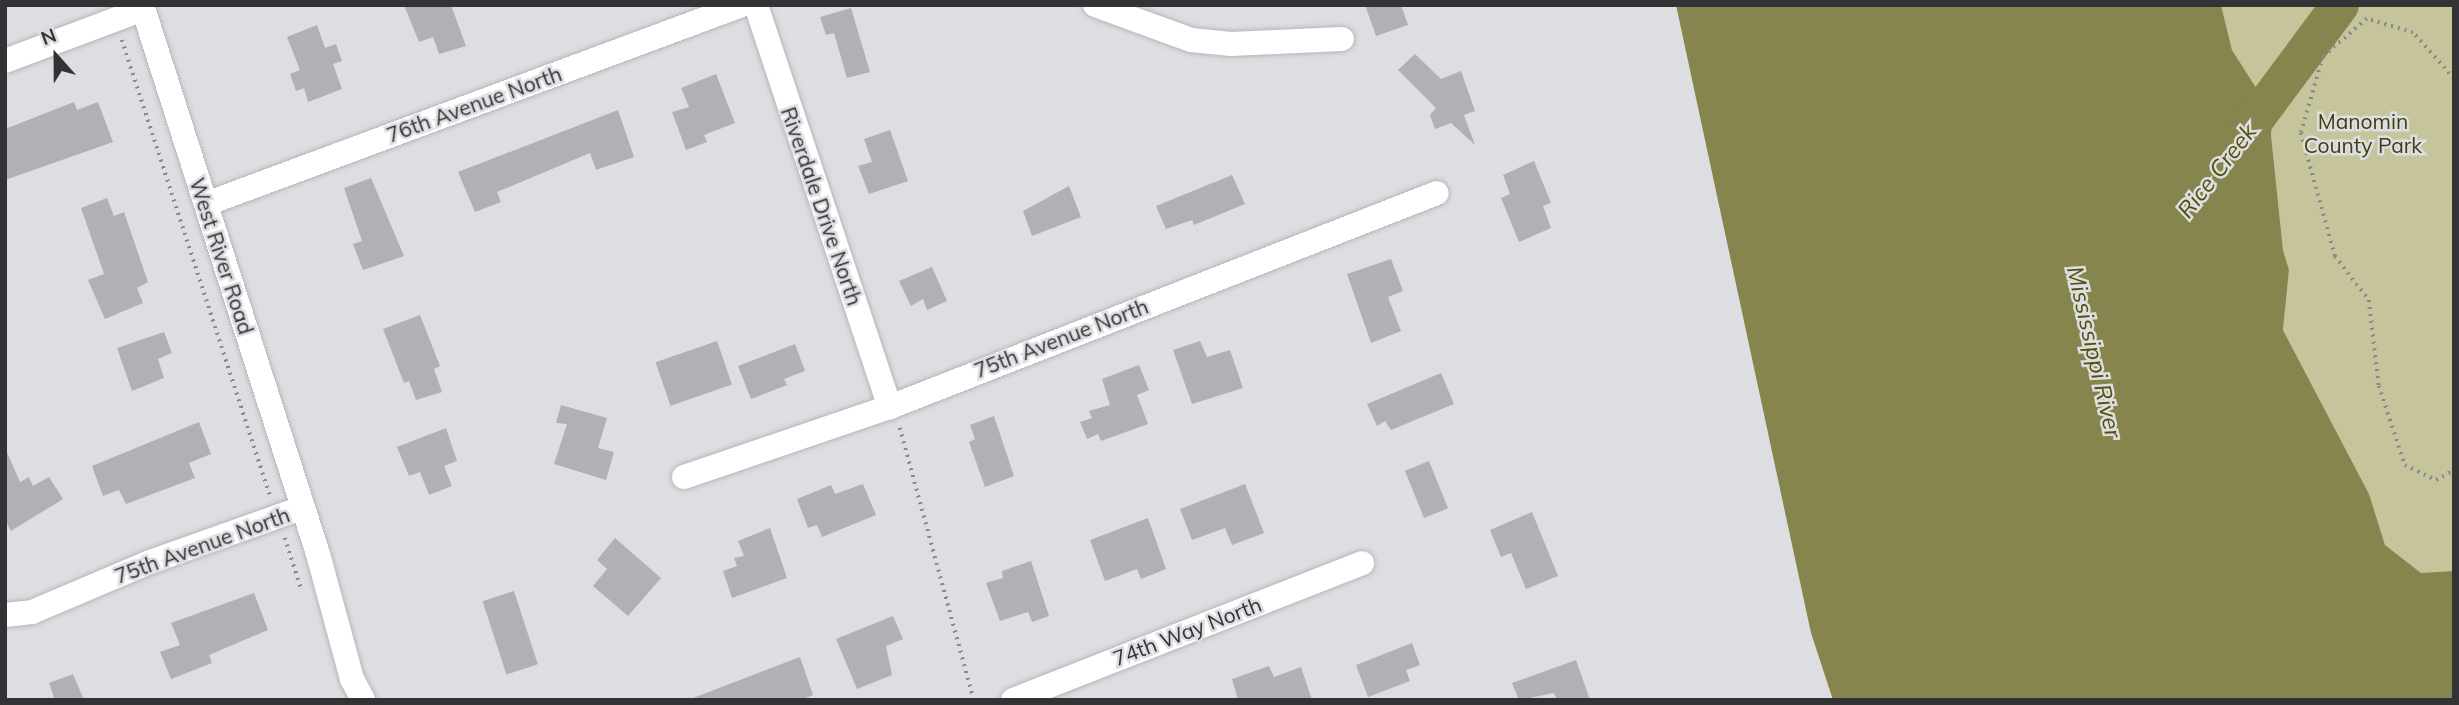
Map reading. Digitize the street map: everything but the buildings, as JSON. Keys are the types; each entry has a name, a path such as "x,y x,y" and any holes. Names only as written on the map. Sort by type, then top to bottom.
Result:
{"street":[{"name":"76th Avenue North","path":"206,204 743,5"},
{"name":"Riverdale Drive North","path":"756,5 890,407"},
{"path":"1095,5 1191,40 1231,44 1342,39"},
{"name":"West River Road","path":"143,7 302,508"},
{"path":"5,61 143,7"},
{"name":"75th Avenue North","path":"684,477 890,407 1437,193"},
{"name":"75th Avenue North","path":"5,615 32,611 150,562 302,508 352,679 363,700"},
{"name":"74th Way North","path":"1013,700 1362,563"}],"path":[{"path":"2454,79 2413,33 2367,19 2323,57 2301,133 2335,256 2369,300 2379,386 2405,465 2436,480 2454,470"},
{"path":"120,34 273,501"},
{"path":"890,407 902,436 974,700"}],"green space":[{"name":"Manomin County Park","path":"2221,5 2454,5 2452,572 2421,573 2385,545 2369,494 2283,330 2289,270 2283,250 2271,135 2274,102 2260,94 2232,50"}],"water":[{"name":"Mississippi River","path":"1676,5 2221,5 2232,50 2260,94 2274,102 2271,135 2283,250 2289,270 2283,330 2369,494 2385,545 2421,573 2454,571 2454,700 1833,700 1811,633"}],"waterway":[{"name":"Rice Creek","path":"2239,141 2340,5"}]}
